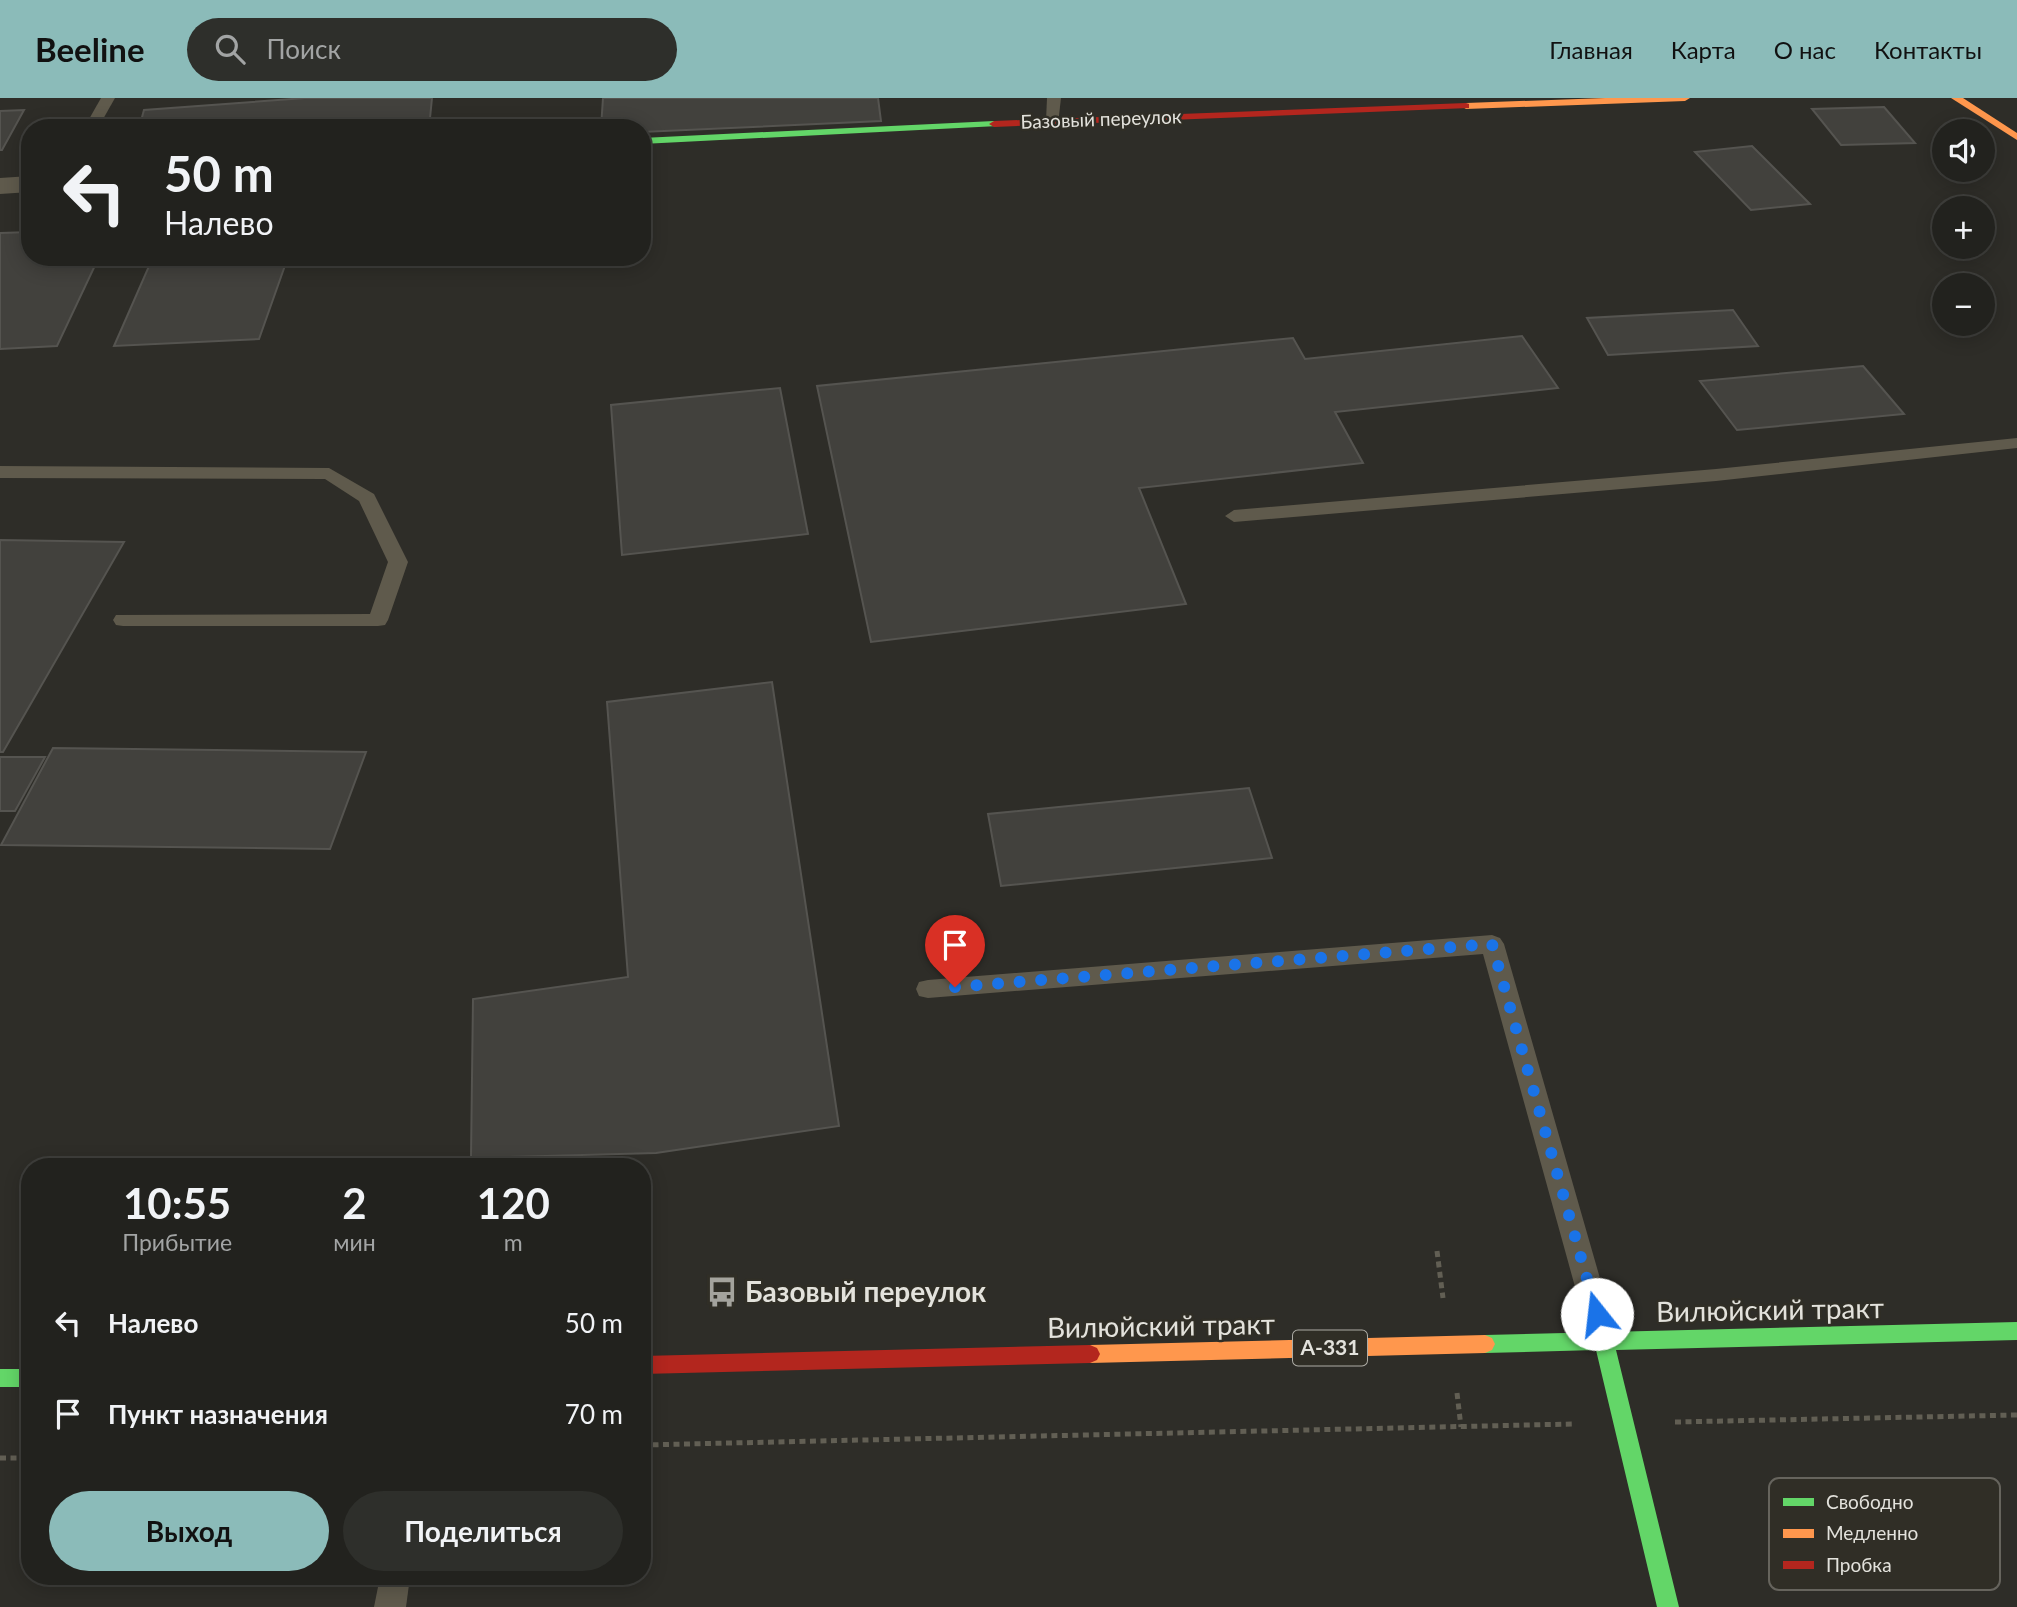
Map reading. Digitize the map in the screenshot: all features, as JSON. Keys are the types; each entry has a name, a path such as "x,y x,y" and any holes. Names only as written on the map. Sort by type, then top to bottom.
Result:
{"street":[{"name":"Базовый переулок","path":"651,141 1512,101 1685,98"},
{"path":"1956,98 2017,137"},
{"path":"0,186 21,185"},
{"name":"Вилюйский тракт","path":"651,1365 2017,1331"},
{"path":"1604,1341 1668,1607"},
{"path":"0,1378 21,1378"}],"lane":[{"path":"96,119 108,98"},
{"path":"1053,121 1054,98"},
{"path":"1234,516 1716,475 2017,443"},
{"path":"0,472 329,474 367,498 398,562 378,620 123,620"},
{"path":"928,989 1492,944 1604,1341"},
{"path":"390,1607 394,1585"}],"path":[{"path":"651,1445 2017,1415"},
{"path":"0,1458 21,1458"}],"building":[{"path":"305,98 432,98 430,119 142,119 144,110"},
{"path":"603,98 878,98 881,121 651,132 651,119 602,119"},
{"path":"1884,107 1915,143 1841,145 1812,109"},
{"path":"24,110 2,150 0,150 0,111"},
{"path":"1752,146 1810,204 1751,210 1695,152"},
{"path":"21,232 21,266 95,266 57,346 0,349 0,233"},
{"path":"149,266 285,266 259,339 114,346"},
{"path":"1733,310 1758,346 1608,355 1587,318"},
{"path":"1522,336 1558,388 1335,412 1363,463 1139,488 1186,604 871,642 817,386 1293,338 1305,359"},
{"path":"1863,366 1904,414 1737,430 1700,381"},
{"path":"780,388 808,534 622,555 611,405"},
{"path":"0,540 124,542 3,752 0,752"},
{"path":"772,682 839,1126 656,1153 471,1158 473,999 628,977 607,702"},
{"path":"53,748 366,752 330,849 1,845"},
{"path":"0,757 45,757 15,811 0,811"},
{"path":"1249,788 1272,858 1001,886 988,814"}],"traffic: fast":[{"path":"651,141 994,124"},
{"path":"1485,1344 2017,1331"},
{"path":"1604,1341 1668,1607"},
{"path":"0,1378 21,1378"}],"traffic: slow":[{"path":"1466,106 1685,98"},
{"path":"1956,98 2017,137"},
{"path":"1090,1354 1485,1344"}],"traffic: jam":[{"path":"994,124 1466,106"},
{"path":"651,1365 1090,1354"}],"place":[{"name":"Базовый переулок","path":"722,1292"}],"route":[{"path":"955,987 1492,944 1597,1314"}]}
